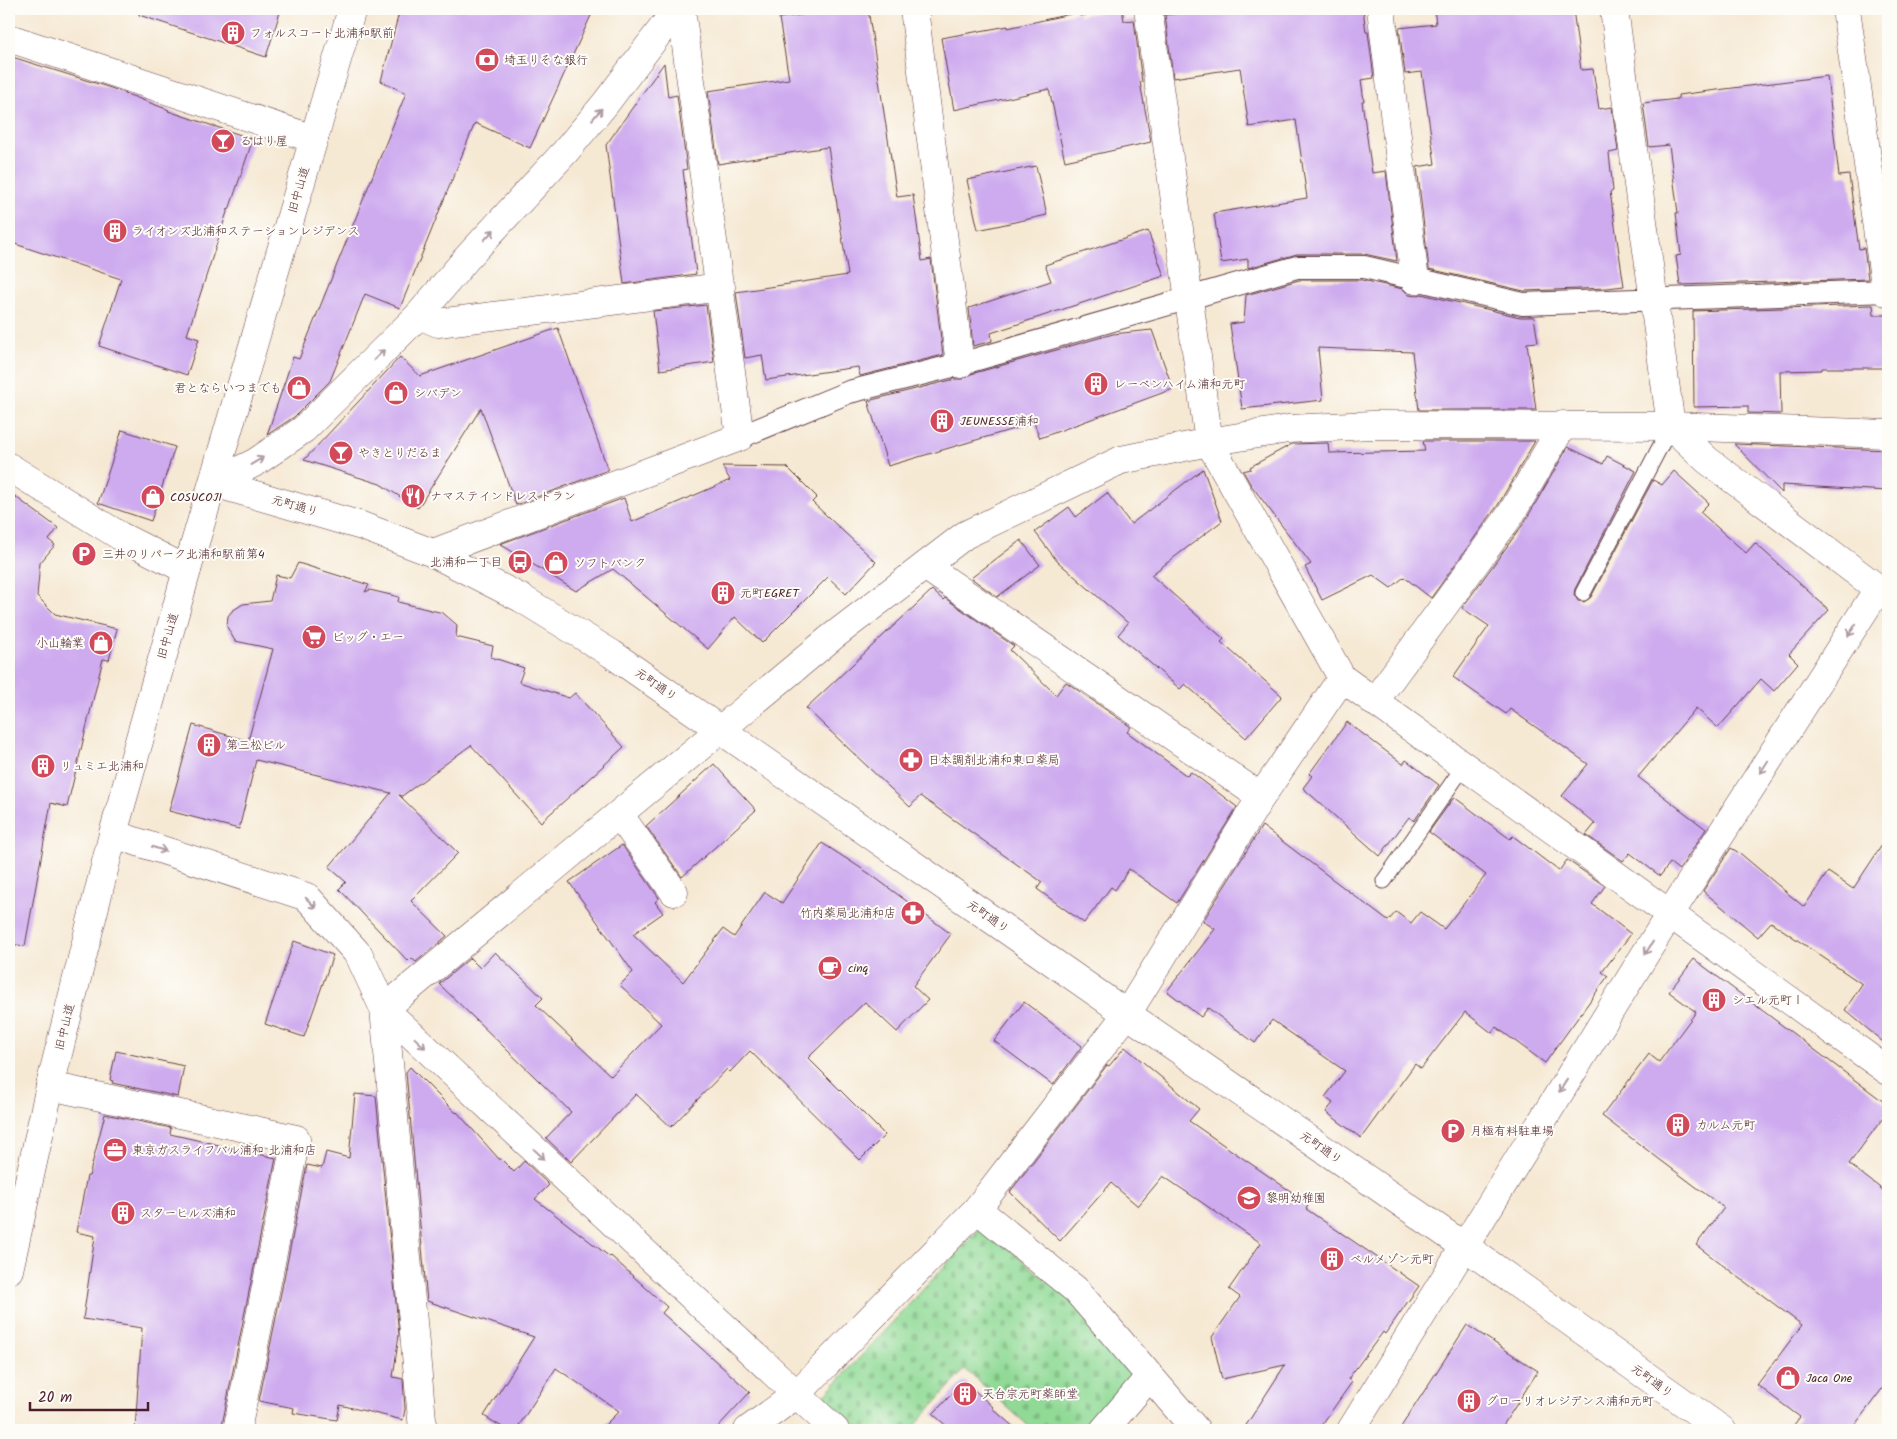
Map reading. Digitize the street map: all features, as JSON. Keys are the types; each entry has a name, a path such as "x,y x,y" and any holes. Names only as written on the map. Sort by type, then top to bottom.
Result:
{"street":[{"name":"旧中山道","path":"9,1270 50,1086 113,834 187,570 352,9"},
{"path":"214,483 256,462 304,429 419,315 467,258 565,152 606,104 677,9"},
{"path":"681,9 721,287 740,437"},
{"path":"914,9 960,364"},
{"path":"1148,9 1209,442 1342,678 1888,1071"},
{"path":"1381,9 1415,280"},
{"path":"1351,1430 1670,914 1883,592 1707,460 1671,426 1614,9"},
{"path":"433,553 740,437 849,392 960,364 1296,267 1364,268 1523,304 1887,291 1846,9"},
{"path":"9,38 314,139"},
{"path":"419,315 438,323 721,287"},
{"path":"384,1009 832,637 965,536 1121,460 1209,442 1288,429 1372,424 1671,426 1888,434"},
{"path":"1374,702 1510,514 1563,425"},
{"path":"9,467 120,536 187,570"},
{"name":"元町通り","path":"214,483 362,526 433,553 521,598 612,654 1126,1014 1464,1246 1722,1430"},
{"path":"925,566 1261,797"},
{"path":"748,1430 797,1394 977,1209 1126,1014 1261,797 1342,678"},
{"path":"619,814 674,892"},
{"path":"113,834 307,897 360,955 384,1009 424,1430"},
{"path":"384,1009 835,1430"},
{"path":"50,1086 296,1139 237,1430"},
{"path":"977,1209 1076,1290 1196,1430"},
{"path":"1104,1430 1150,1376"}],"lane":[{"path":"1582,594 1671,426"},
{"path":"1384,880 1464,766"}],"green space":[{"path":"982,1226 1070,1300 1134,1379 1091,1430 1033,1430 965,1369 911,1430 862,1430 824,1396"}],"building":[{"name":"フォルスコート北浦和駅前","path":"140,9 281,9 266,57 139,15"},
{"path":"400,9 594,9 530,148 475,123 400,308 365,294 330,381 294,417 267,435 293,357 299,359 406,93 381,81"},
{"path":"843,9 868,9 897,197 913,195 922,261 931,259 943,355 860,376 858,367 766,380 762,355 745,358 736,292 848,275 828,147 718,164 708,91 789,79 779,18"},
{"path":"1122,9 1124,21 1134,20 1142,82 1140,82 1151,142 1065,161 1049,89 954,110 941,38 1008,26 1008,28 1079,12 1080,16"},
{"path":"1214,9 1363,9 1374,78 1361,80 1364,101 1362,101 1372,173 1386,171 1397,261 1364,254 1297,254 1248,268 1248,259 1221,263 1214,213 1307,198 1296,120 1249,127 1240,68 1173,78 1165,15"},
{"path":"1434,9 1573,9 1581,70 1593,69 1599,109 1612,107 1618,151 1609,153 1613,191 1610,192 1624,286 1524,291 1429,269 1417,167 1435,164 1422,72 1405,74 1399,28 1436,24"},
{"path":"9,56 111,88 168,111 253,139 187,335 199,339 187,375 99,346 121,279 9,242"},
{"path":"664,63 668,97 677,95 687,169 683,170 696,274 624,284 606,145"},
{"path":"1827,76 1839,176 1849,175 1859,249 1864,248 1868,279 1680,285 1676,256 1681,255 1676,213 1678,213 1669,145 1649,147 1643,103 1678,99 1678,95"},
{"path":"1036,166 1047,215 978,230 967,180"},
{"path":"1148,231 1164,276 991,333 992,341 973,346 969,308 1051,281 1045,265"},
{"path":"1299,280 1362,280 1403,289 1409,295 1416,296 1421,294 1520,317 1534,317 1538,342 1527,343 1536,410 1419,410 1412,352 1318,348 1323,400 1242,409 1230,324 1244,322 1246,295"},
{"path":"706,305 714,362 660,370 653,311"},
{"path":"1873,305 1874,315 1888,315 1888,368 1822,368 1822,370 1780,371 1781,414 1748,413 1748,406 1694,407 1693,311"},
{"path":"558,328 608,470 516,505 481,408 418,508 380,484 304,460 400,357 420,376"},
{"path":"1152,330 1173,389 1040,438 1034,423 888,466 868,401 955,379 962,379 971,374 1113,334"},
{"path":"122,430 175,447 151,521 98,503"},
{"path":"1423,441 1535,441 1498,505 1431,598 1404,577 1391,588 1373,575 1322,600 1305,567 1311,564 1251,485 1243,471 1251,469 1250,467 1292,444 1328,443 1329,453 1425,451"},
{"path":"1734,444 1888,450 1888,491 1782,485 1782,493"},
{"path":"1568,447 1603,464 1607,456 1636,471 1575,589 1574,594 1578,601 1584,602 1591,597 1653,480 1662,485 1674,471 1709,503 1700,512 1746,553 1755,543 1829,610 1789,654 1798,663 1774,691 1761,679 1718,728 1696,708 1638,777 1706,829 1679,870 1670,863 1660,876 1630,853 1623,861 1586,835 1595,824 1562,796 1588,764 1510,709 1506,714 1453,677 1489,626 1462,608 1524,523"},
{"path":"722,466 787,467 817,497 812,502 876,562 846,594 828,577 762,643 735,617 708,649 613,569 576,591 500,544 624,498 632,522 730,480"},
{"path":"1203,469 1222,521 1151,575 1224,639 1221,642 1282,696 1246,738 1185,684 1180,689 1118,635 1128,623 1057,561 1035,532 1069,507 1076,517 1107,493 1131,524"},
{"path":"9,492 58,528 49,540 55,545 40,563 37,596 55,614 117,629 109,660 103,659 67,807 51,803 25,946 9,944"},
{"path":"1021,540 1040,565 997,597 971,578"},
{"path":"298,563 369,585 365,592 370,590 399,597 398,602 443,613 457,625 456,637 493,646 491,657 524,668 519,682 569,698 575,693 624,747 541,822 471,745 402,796 399,795 458,853 411,901 447,936 416,962 411,958 408,961 339,889 346,882 329,867 391,793 256,760 239,829 169,811 193,725 248,741 273,649 235,641 227,627 228,616 243,604 270,601 276,575 290,578"},
{"path":"932,590 943,600 945,598 1014,646 1010,650 1056,695 1066,682 1131,727 1127,732 1187,776 1191,772 1237,807 1177,903 1129,869 1115,890 1111,887 1084,923 1037,889 1042,882 920,796 910,807 806,708"},
{"path":"1347,722 1403,764 1406,760 1439,785 1414,821 1409,817 1380,856 1303,788 1312,776 1309,774"},
{"path":"714,764 756,810 682,877 646,826"},
{"path":"1454,797 1510,839 1513,836 1559,871 1567,860 1605,886 1592,904 1631,934 1602,972 1608,976 1545,1063 1496,1027 1492,1033 1465,1012 1421,1069 1415,1064 1361,1138 1326,1112 1333,1103 1325,1097 1345,1071 1272,1020 1255,1043 1208,1008 1201,1017 1167,991 1215,929 1203,921 1262,826 1388,921 1396,912 1411,923 1420,912 1444,929 1486,875 1429,832"},
{"path":"1888,836 1888,1046 1845,1010 1862,984 1771,922 1758,937 1703,891 1731,848 1741,854 1804,907 1828,872 1853,889"},
{"path":"822,843 870,874 951,934 913,986 928,1000 897,1032 865,1002 808,1058 885,1135 860,1160 750,1051 730,1072 727,1069 671,1127 636,1094 571,1162 546,1138 571,1112 439,984 470,958 480,968 495,952 543,998 536,1005 611,1076 661,1024 620,985 633,972 569,882 622,845 659,898 655,902 663,913 633,934 683,982 723,929 734,937 765,892 782,903"},
{"path":"294,941 333,955 304,1037 265,1024"},
{"path":"1694,959 1888,1105 1888,1111 1849,1164 1888,1194 1888,1381 1851,1430 1790,1430 1800,1417 1757,1385 1802,1325 1696,1245 1724,1208 1602,1116 1649,1054 1659,1062 1696,1012 1669,992"},
{"path":"1024,1002 1082,1046 1053,1085 994,1041"},
{"path":"1125,1047 1199,1109 1189,1121 1309,1204 1306,1209 1419,1286 1385,1334 1383,1332 1348,1379 1352,1382 1318,1430 1243,1430 1285,1365 1222,1379 1212,1337 1240,1297 1229,1289 1261,1243 1163,1176 1138,1206 1111,1183 1060,1241 1010,1192 1107,1065 1109,1066"},
{"path":"116,1051 184,1066 178,1097 112,1083 113,1081 110,1080"},
{"path":"410,1067 457,1112 499,1159 514,1172 524,1161 549,1185 535,1199 611,1256 667,1307 662,1313 750,1392 715,1430 600,1430 619,1411 556,1368 516,1430 507,1430 484,1416 534,1337 427,1301 406,1072"},
{"path":"355,1094 376,1096 399,1335 393,1377 403,1379 405,1409 403,1420 340,1405 337,1420 293,1413 294,1408 259,1401 307,1165 322,1168 326,1152 349,1158"},
{"path":"105,1114 171,1128 170,1134 276,1158 221,1430 135,1430 142,1328 83,1319 95,1236 76,1232 87,1176 89,1176"},
{"name":"グローリオレジデンス浦和元町","path":"1467,1325 1538,1371 1500,1430 1399,1430"},
{"name":"天台宗元町薬師堂","path":"964,1381 1017,1430 951,1430 933,1414"}],"place":[{"name":"フォルスコート北浦和駅前","path":"233,33"},
{"name":"埼玉りそな銀行","path":"487,60"},
{"name":"るはり屋","path":"223,141"},
{"name":"ライオンズ北浦和ステーションレジデンス","path":"115,231"},
{"name":"レーベンハイム浦和元町","path":"1096,384"},
{"name":"君とならいつまでも","path":"299,388"},
{"name":"シバデン","path":"396,393"},
{"name":"JEUNESSE浦和","path":"942,421"},
{"name":"やきとりだるま","path":"341,453"},
{"name":"ナマステインドレストラン","path":"413,496"},
{"name":"COSUCOJI","path":"153,497"},
{"name":"三井のリパーク北浦和駅前第4","path":"84,554"},
{"name":"北浦和一丁目","path":"520,562"},
{"name":"ソフトバンク","path":"556,563"},
{"name":"元町EGRET","path":"723,593"},
{"name":"ビッグ・エー","path":"314,637"},
{"name":"小山輪業","path":"101,643"},
{"name":"第三松ビル","path":"209,745"},
{"name":"日本調剤北浦和東口薬局","path":"911,760"},
{"name":"リュミエ北浦和","path":"43,766"},
{"name":"竹内薬局北浦和店","path":"913,913"},
{"name":"cinq","path":"830,968"},
{"name":"シエル元町Ⅰ","path":"1714,1000"},
{"name":"カルム元町","path":"1678,1125"},
{"name":"月極有料駐車場","path":"1453,1131"},
{"name":"東京ガスライフバル浦和 北浦和店","path":"115,1150"},
{"name":"黎明幼稚園","path":"1249,1198"},
{"name":"スターヒルズ浦和","path":"123,1213"},
{"name":"ベルメゾン元町","path":"1332,1259"},
{"name":"Jaca One","path":"1788,1378"},
{"name":"天台宗元町薬師堂","path":"965,1394"},
{"name":"グローリオレジデンス浦和元町","path":"1469,1401"}]}
